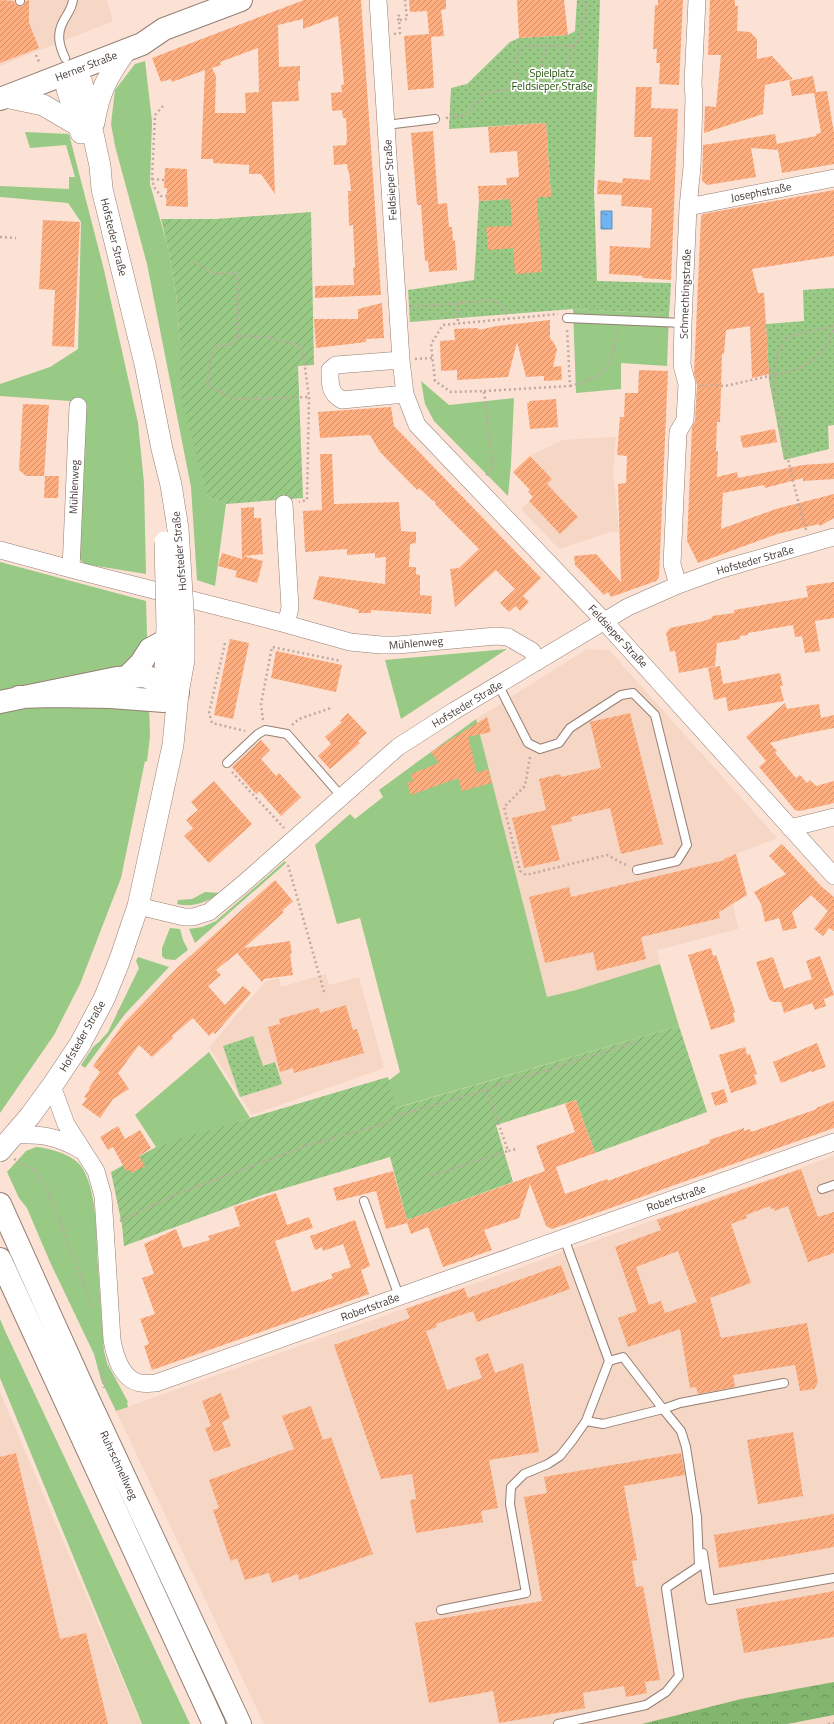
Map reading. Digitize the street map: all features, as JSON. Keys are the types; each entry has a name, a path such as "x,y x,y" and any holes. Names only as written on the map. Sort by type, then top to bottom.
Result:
{"main road":[{"name":"Herner Straße","path":"2,93 68,67 142,44 164,29 210,5 241,0"},
{"name":"Herner Straße","path":"68,67 136,32 164,29"},
{"path":"127,677 141,663 150,649 173,631"},
{"path":"9,700 127,677 144,676 169,693"},
{"path":"9,700 54,696 111,697 169,693"},
{"name":"Ruhrschnellweg","path":"0,1204 83,1388 240,1724"},
{"name":"Ruhrschnellweg","path":"0,1259 214,1724"}],"street":[{"name":"Feldsieper Straße","path":"378,0 405,394 417,425 475,484 604,621 834,876"},
{"name":"Schmechtingstraße","path":"678,585 672,564 678,432 685,420 687,384 682,365 683,323 688,207 692,167 693,83 697,0"},
{"name":"Hofsteder Straße","path":"86,128 106,81 126,50"},
{"name":"Hofsteder Straße","path":"8,1148 80,1044 104,998 119,962 138,906 157,821 154,793 169,693 184,660 173,631 171,531 162,486 162,449 145,364 102,189 92,168 86,128 82,83 68,67"},
{"name":"Herner Straße","path":"2,93 43,105 86,128"},
{"name":"Josephstraße","path":"688,207 834,178"},
{"path":"402,360 336,365 330,370 331,390 335,397 342,400 405,394"},
{"name":"Mühlenweg","path":"71,569 78,406"},
{"path":"284,504 290,608 286,624"},
{"name":"Hofsteder Straße","path":"138,906 184,917 193,917 209,912 243,884 398,747 498,684 538,662 628,607 678,585 742,562 834,537"},
{"name":"Mühlenweg","path":"0,550 350,642 381,646 496,636 508,637 532,651 538,662"},
{"path":"790,828 834,818"},
{"name":"Robertstraße","path":"52,1086 66,1124 96,1171 103,1196 112,1340 116,1360 129,1377 139,1383 156,1383 834,1142"},
{"path":"8,1148 32,1135 57,1138 83,1151"}],"lane":[{"path":"68,67 58,43 59,33 63,21 74,0"},
{"path":"386,125 436,119"},
{"path":"567,318 683,323"},
{"path":"498,684 528,743 540,749 559,743 570,728 621,695 633,693 655,715 687,845 677,861 637,870"},
{"path":"227,763 262,732 287,734 342,797"},
{"path":"822,1189 834,1185"},
{"path":"364,1201 399,1296"},
{"path":"441,1610 526,1594 510,1504 511,1487 524,1474 548,1464 560,1456 586,1421 610,1361 564,1238"},
{"path":"610,1361 623,1358 681,1431 686,1446 710,1600 834,1578"},
{"path":"586,1421 603,1424 680,1403 784,1383"},
{"path":"558,1724 646,1705 666,1692 679,1676 666,1588 699,1566 697,1517"}],"path":[{"path":"399,20 407,19 405,0"},
{"path":"436,119 465,115 487,92 563,84 572,46 581,37 586,0"},
{"path":"394,34 400,33 399,20 397,18 400,14"},
{"path":"517,89 516,56 522,46 572,46"},
{"path":"543,86 542,66 545,46"},
{"path":"163,106 155,115 152,179 154,187 160,196 167,196"},
{"path":"152,179 165,180"},
{"path":"0,237 16,238"},
{"path":"196,262 212,274 236,274 238,336 237,339 231,344 212,346 207,385 236,399 309,397"},
{"path":"399,308 493,300 502,306 509,319"},
{"path":"457,304 458,323"},
{"path":"570,386 567,318 574,313 443,325 431,344 436,381 451,392 570,386 599,376 610,364 620,320"},
{"path":"805,528 782,427 774,375 775,362 784,340 788,336 834,326"},
{"path":"687,384 724,386 793,371 818,357 834,330"},
{"path":"238,336 267,337 302,346 309,397 306,500 284,504"},
{"path":"475,484 493,469 484,391"},
{"path":"225,643 209,713 212,723 262,732 261,704 272,647 341,661"},
{"path":"287,734 290,727 299,719 331,708"},
{"path":"528,743 531,755 526,786 504,807 520,871 526,875 607,855 637,870"},
{"path":"227,763 229,768 288,843 325,995"},
{"path":"105,1227 124,1220 179,1193 309,1145 387,1123 399,1115 487,1090 492,1086 637,1042"},
{"path":"487,1090 508,1151"},
{"path":"8,1148 34,1170 47,1188 96,1314"},
{"path":"429,1176 516,1148"},
{"path":"828,1724 834,1723"}],"shaded area":[{"path":"0,0 107,0 113,21 0,66"},
{"path":"616,437 613,469 619,532 610,532 559,549 521,509 552,479 530,456 563,440"},
{"path":"587,649 609,650 777,838 724,859 738,929 657,950 660,964 576,990 547,997 476,719"},
{"path":"326,974 329,985 359,977 384,1068 252,1115 209,1047 266,981 279,978 281,987"},
{"path":"834,1156 834,1682 741,1699 642,1724 264,1724 116,1411"},
{"path":"0,1392 141,1724 0,1724"},
{"path":"834,1715 834,1724 787,1724"}],"green space":[{"name":"Spielplatz Feldsieper Straße","path":"577,0 600,0 594,191 597,281 671,283 669,314 573,309 410,322 408,290 474,280 479,201 551,196 546,123 449,129 451,88 467,84 510,42 519,38 568,35 575,31"},
{"path":"145,61 152,121 150,184 167,244 176,292 180,344 208,497 226,504 215,586 197,580 191,487 147,264 115,146 111,124 115,90 135,64"},
{"path":"25,132 69,134 104,270 138,423 144,483 146,574 84,564 78,557 84,402 0,396 0,384 50,367 78,349 81,222 68,203 0,197 0,186 69,189 69,177 75,177 66,145 30,148"},
{"path":"311,212 314,365 298,366 303,498 226,504 208,497 181,399 180,344 176,292 161,219 215,219"},
{"path":"834,288 834,425 828,426 829,449 784,460 769,380 766,324 804,321 803,290"},
{"path":"573,309 669,314 667,366 621,363 621,389 576,393"},
{"path":"421,381 449,405 514,398 508,496 434,421 425,404"},
{"path":"0,562 146,601 150,736 147,762 145,761 121,878 80,984 54,1035 0,1113"},
{"path":"507,649 401,719 385,660"},
{"path":"476,719 547,997 576,990 660,964 679,1026 395,1108 388,1081 400,1072 360,918 337,924 315,845 350,814 355,819 383,797 379,790"},
{"path":"285,861 286,863 195,943 189,929 202,927 216,921"},
{"path":"205,892 220,893 210,899 194,905 177,904 178,900 192,899"},
{"path":"170,928 180,929 188,950 175,960 165,959 162,956 162,948"},
{"path":"138,957 169,967 125,1014 85,1068 81,1065 93,1047 108,1032 139,968 136,961"},
{"path":"679,1026 707,1112 595,1153 576,1100 496,1125 513,1182 407,1220 390,1157 265,1194 124,1246 122,1225 111,1172 156,1147 388,1077 396,1108"},
{"path":"253,1036 263,1066 275,1062 282,1084 240,1097 223,1046"},
{"path":"209,1052 250,1118 156,1147 135,1115"},
{"path":"36,1147 60,1152 76,1161 86,1175 90,1187 95,1214 104,1351 107,1363 128,1402 128,1407 116,1411 101,1380 94,1354 50,1262 27,1208 19,1198 7,1172 26,1151"},
{"path":"0,1319 190,1724 142,1724 0,1378"},
{"path":"834,1682 834,1715 787,1724 642,1724 741,1699"}],"water":[{"path":"601,211 612,211 612,229 601,229"}],"building":[{"path":"0,0 14,1 15,4 23,6 26,1 29,0 29,23 39,48 0,63"},
{"path":"304,0 361,0 381,295 315,298 315,286 354,285 353,268 355,267 353,225 349,226 348,191 351,191 349,172 347,164 334,165 333,146 346,145 347,138 346,118 343,118 342,110 332,111 331,93 342,92 341,85 344,84 338,16 303,29 303,19 278,25 279,67 300,66 300,81 298,81 299,101 272,102 275,194 261,174 249,174 249,165 213,163 213,159 201,159 205,70 172,82 171,79 161,82 152,58","holes":["258,48 259,92 245,93 246,113 215,113 216,76 212,68 221,65 220,62"]},
{"path":"409,0 446,0 446,9 441,10 444,36 431,37 434,88 408,90 404,36 429,34 427,11 410,12"},
{"path":"517,0 564,0 568,35 519,38"},
{"path":"658,0 683,0 679,85 659,84 660,63 656,63 657,49 653,49 655,5 658,5"},
{"path":"710,0 735,0 735,6 738,6 737,31 750,32 757,39 757,59 772,56 793,79 765,85 763,114 704,133 705,106 716,107 721,55 708,55"},
{"path":"813,76 816,92 827,91 834,133 834,164 782,173 777,144 816,136 816,134 821,133 814,93 792,96 789,81"},
{"path":"636,87 652,87 651,108 678,109 671,280 642,278 643,276 609,274 610,246 650,248 652,208 621,206 622,195 597,194 598,180 622,183 623,178 650,180 652,137 634,137"},
{"path":"546,123 551,197 537,197 542,272 515,274 513,248 488,250 486,227 512,226 510,199 479,201 478,186 507,185 506,178 519,177 517,151 490,153 488,127"},
{"path":"433,131 438,204 447,203 449,227 452,227 453,241 455,240 457,270 429,272 428,261 425,261 421,205 417,205 411,133"},
{"path":"775,134 778,150 751,148 756,177 707,185 702,181 703,145"},
{"path":"165,168 187,169 188,207 166,206 167,188 164,188"},
{"path":"834,190 834,256 752,269 758,293 764,293 769,374 752,378 750,326 726,330 724,354 722,354 720,422 717,422 716,451 718,451 717,477 737,472 738,478 803,465 834,463 834,479 803,481 803,478 765,488 764,485 723,493 721,529 776,509 834,494 834,518 820,526 819,524 777,534 698,563 687,541 692,427 695,421 697,385 694,373 701,217 703,214"},
{"path":"43,220 80,222 74,347 52,346 55,290 39,289"},
{"path":"382,303 384,338 366,339 366,342 316,348 314,319 358,319 358,309"},
{"path":"550,320 550,338 557,349 553,367 561,366 562,380 544,381 544,376 526,377 517,342 508,377 457,380 457,370 441,371 440,341 455,340 454,329 478,328 479,330 497,326"},
{"path":"639,370 668,371 659,577 656,581 611,597 608,592 604,595 575,565 574,556 596,554 621,582 618,484 626,483 627,456 617,455 620,417 624,417 625,393 638,393"},
{"path":"556,399 558,427 530,429 527,403 529,403 529,401"},
{"path":"23,404 49,405 44,476 26,476 19,470"},
{"path":"391,407 394,426 541,578 523,596 529,602 520,611 516,606 509,612 500,603 515,589 496,570 455,607 450,569 459,568 479,549 435,504 435,501 433,501 419,488 417,490 380,452 370,435 320,438 318,412"},
{"path":"775,429 777,442 743,448 740,436"},
{"path":"320,454 332,454 334,504 399,502 401,531 416,532 416,543 410,544 409,567 416,567 416,574 420,575 420,595 432,596 431,614 371,610 371,613 358,613 359,610 313,599 319,576 385,584 386,557 375,558 375,553 347,555 347,549 305,552 303,511 322,510"},
{"path":"530,456 552,479 547,484 578,517 560,534 529,501 533,497 528,492 530,490 513,472"},
{"path":"45,476 59,476 58,498 44,498"},
{"path":"254,507 254,518 261,518 263,554 244,556 263,561 257,583 235,577 237,571 218,566 222,553 242,559 241,508"},
{"path":"834,582 834,618 815,621 820,651 805,653 802,636 795,637 793,625 748,633 748,635 740,636 740,639 717,643 715,666 679,673 675,651 670,652 666,633 670,628 704,621 712,618 712,616 734,613 734,610 808,597 806,586"},
{"path":"230,639 249,643 233,719 214,715"},
{"path":"276,651 342,665 336,692 271,678"},
{"path":"720,666 723,684 780,673 783,686 780,686 784,701 728,711 726,697 714,700 708,668"},
{"path":"785,703 787,709 819,704 821,718 834,715 834,728 803,734 770,743 777,751 775,753 796,778 800,775 807,783 810,780 816,786 834,781 834,803 800,811 795,810 759,767 766,761 746,737"},
{"path":"348,713 367,733 358,741 360,743 330,769 318,756 331,744 325,737 342,722 340,721"},
{"path":"630,713 663,844 621,854 610,808 571,817 572,821 551,826 560,860 524,868 512,818 546,810 539,779 560,774 561,777 601,768 590,722"},
{"path":"487,717 491,732 468,737 477,773 488,769 492,783 462,791 458,778 411,795 407,783 413,781 411,774 439,763 431,752"},
{"path":"261,740 270,750 261,759 276,776 279,773 301,797 281,816 259,791 256,794 232,767"},
{"path":"214,781 252,824 209,863 184,836 193,828 186,820 198,810 191,802"},
{"path":"782,844 821,886 834,897 834,931 829,928 823,936 814,929 828,911 811,895 792,912 797,928 783,931 779,918 765,922 761,904 754,892 786,874 769,856"},
{"path":"736,854 747,895 719,912 720,918 641,937 646,959 597,971 593,952 545,963 529,897 569,887 571,897 725,860 724,859"},
{"path":"275,880 293,901 282,911 284,912 244,948 290,941 293,975 264,979 262,982 237,953 216,970 221,975 208,986 225,1005 243,986 251,993 215,1034 213,1032 209,1036 193,1018 172,1036 173,1038 152,1057 139,1045 118,1073 129,1089 113,1099 100,1118 82,1105 87,1098 84,1097 100,1072 93,1066 124,1023 178,967"},
{"path":"711,948 713,956 716,955 735,1012 733,1013 735,1022 711,1030 688,955"},
{"path":"820,956 834,995 824,999 826,1006 815,1010 812,1003 784,1013 781,1002 773,1002 769,999 756,962 773,957 784,989 812,979 806,961"},
{"path":"346,1005 353,1030 357,1029 364,1053 294,1073 293,1068 280,1072 268,1027 280,1024 279,1019 293,1015 319,1008 320,1013"},
{"path":"817,1043 826,1067 812,1072 811,1071 781,1083 773,1062"},
{"path":"745,1047 747,1055 750,1054 757,1074 754,1075 757,1084 731,1093 719,1055"},
{"path":"724,1089 728,1102 715,1106 711,1093"},
{"path":"576,1100 595,1153 556,1167 565,1194 607,1179 608,1181 710,1143 709,1140 744,1128 744,1131 750,1129 751,1132 817,1109 816,1108 834,1101 834,1128 552,1229 546,1226 530,1184 519,1218 484,1230 492,1250 443,1267 428,1227 411,1234 407,1223 386,1229 376,1191 337,1201 333,1188 393,1171 407,1220 545,1171 536,1146 575,1132 565,1104"},
{"path":"118,1126 125,1139 140,1130 151,1148 139,1156 145,1166 131,1173 129,1170 126,1171 113,1147 108,1150 100,1137"},
{"path":"801,1169 818,1217 834,1212 834,1253 808,1262 788,1206 774,1211 774,1208 771,1209 770,1206 746,1215 747,1218 731,1224 751,1283 710,1298 721,1338 807,1323 818,1383 814,1389 800,1391 795,1365 733,1375 735,1387 698,1394 696,1387 690,1388 680,1329 628,1347 618,1318 637,1311 615,1247 661,1230 657,1220","holes":["678,1251 697,1302 665,1313 661,1301 649,1305 636,1267"]},
{"path":"276,1193 287,1225 309,1217 313,1228 275,1241 292,1292 333,1278 331,1274 351,1267 343,1244 323,1251 322,1247 315,1250 310,1236 355,1220 370,1266 361,1270 369,1294 152,1370 144,1346 149,1344 140,1319 155,1314 142,1278 154,1274 144,1244 176,1229 183,1248 210,1240 208,1236 240,1226 234,1207"},
{"path":"561,1265 570,1289 477,1322 473,1311 436,1324 437,1327 426,1331 447,1390 482,1378 475,1358 488,1353 495,1373 523,1363 539,1452 489,1460 498,1508 481,1511 483,1522 416,1533 410,1500 416,1499 412,1474 381,1479 334,1345 410,1318 406,1309 464,1288 468,1298"},
{"path":"221,1393 230,1418 222,1422 231,1446 214,1452 205,1428 211,1426 202,1401"},
{"path":"311,1406 323,1440 331,1437 373,1554 299,1580 298,1574 272,1583 269,1573 245,1580 237,1558 231,1561 228,1554 213,1510 219,1508 209,1480 294,1449 282,1416"},
{"path":"793,1432 803,1496 758,1504 747,1440"},
{"path":"16,1453 60,1639 86,1633 108,1724 0,1724 0,1457"},
{"path":"681,1453 685,1475 624,1486 637,1560 632,1561 636,1587 643,1586 660,1680 645,1682 647,1693 626,1697 624,1686 583,1693 585,1708 499,1723 493,1691 429,1703 415,1623 542,1601 524,1497 547,1493 544,1477"},
{"path":"834,1514 834,1547 719,1568 714,1535"},
{"path":"834,1591 834,1637 744,1653 736,1609"}]}
